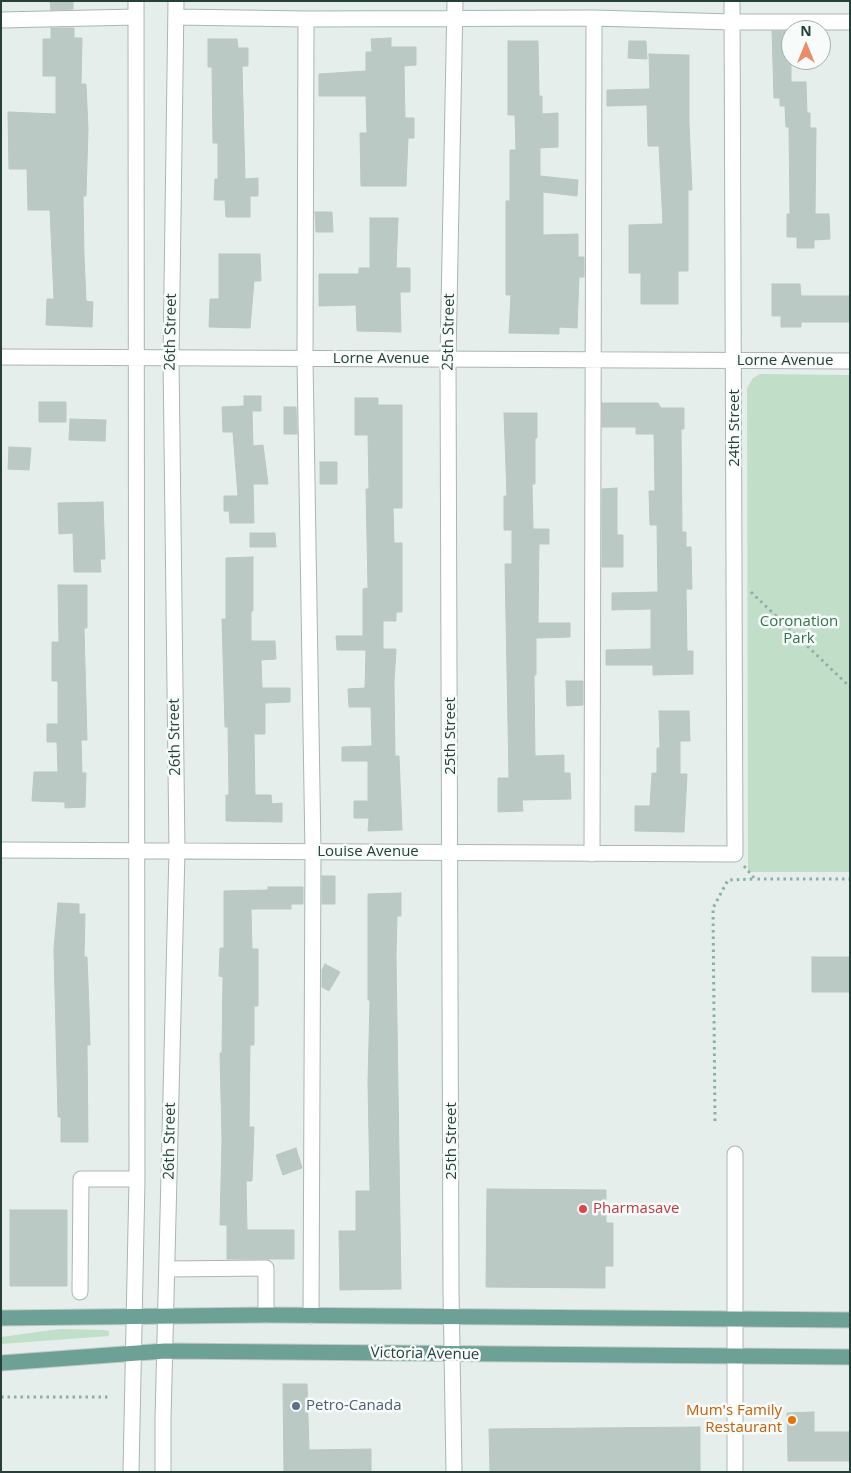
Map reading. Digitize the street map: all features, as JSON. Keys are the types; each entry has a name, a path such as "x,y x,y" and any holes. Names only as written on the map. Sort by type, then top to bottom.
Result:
{"main road":[{"path":"1,1318 266,1315 850,1320"},
{"name":"Victoria Avenue","path":"1,1363 165,1351 850,1356"}],"street":[{"path":"131,1472 136,1317 137,1179 136,1"},
{"name":"26th Street","path":"163,1472 177,851 171,359 176,1"},
{"name":"25th Street","path":"454,1472 448,358 455,1"},
{"name":"24th Street","path":"732,1 735,854"},
{"path":"1,20 136,17"},
{"path":"176,17 594,18 732,22 850,22"},
{"path":"306,18 305,359 314,852 311,1316"},
{"path":"592,854 594,18"},
{"name":"Lorne Avenue","path":"1,357 850,361"},
{"name":"Louise Avenue","path":"1,850 735,854"},
{"path":"735,1154 735,1472"},
{"path":"80,1292 82,1179 137,1179"},
{"path":"167,1269 266,1268 266,1315"}],"path":[{"path":"735,576 850,687"},
{"path":"735,854 755,879"},
{"path":"715,1122 713,908 728,880 850,879"},
{"path":"1,1397 110,1397"}],"green space":[{"name":"Coronation Park","path":"760,374 850,375 850,872 748,872 747,388 753,378"},
{"path":"60,1329 103,1330 109,1331 109,1336 1,1344 1,1337"}],"building":[{"path":"50,1 73,1 73,9 51,10"},
{"path":"51,28 74,28 74,38 82,38 81,84 86,84 88,129 86,196 83,196 84,256 86,301 93,302 92,327 46,325 47,299 54,299 50,210 28,210 27,169 9,169 8,112 56,114 56,76 43,76 43,39 51,39"},
{"path":"772,31 781,31 781,70 791,70 791,82 806,82 807,113 810,113 810,128 816,128 815,214 829,214 830,239 814,240 814,248 797,248 797,237 787,237 787,214 790,214 789,127 786,127 785,106 780,106 780,98 774,98"},
{"path":"391,38 391,47 416,47 416,65 404,66 405,118 414,118 414,138 408,138 406,186 361,186 360,133 367,133 366,96 319,96 319,74 366,71 366,52 372,52 371,39"},
{"path":"208,39 237,39 238,48 248,48 248,66 242,66 245,179 258,178 258,196 250,196 250,217 226,217 225,200 214,200 215,179 218,179 218,143 213,143 212,67 208,67"},
{"path":"508,41 538,41 539,96 542,96 542,114 558,113 558,147 540,148 540,176 578,180 577,196 543,192 543,235 578,234 578,257 584,257 584,277 579,277 577,328 559,327 559,334 509,333 511,295 506,295 506,201 510,201 510,150 516,150 515,115 508,115"},
{"path":"629,41 646,41 647,59 628,58"},
{"path":"649,54 689,55 689,124 692,190 688,190 688,271 678,271 678,304 641,304 641,273 629,273 629,225 663,224 659,146 648,146 647,105 607,106 607,90 650,89"},
{"path":"315,212 332,212 333,232 316,232"},
{"path":"370,218 398,218 396,268 410,268 410,292 400,292 401,332 357,331 356,305 319,306 319,274 359,274 359,268 370,268"},
{"path":"219,254 260,254 261,281 254,281 250,328 209,327 210,299 219,299"},
{"path":"772,284 800,284 801,296 850,296 850,322 801,322 801,327 781,327 781,316 772,316"},
{"path":"244,396 261,396 261,411 252,411 253,446 263,445 268,484 253,484 254,523 230,523 229,511 224,511 224,496 238,496 233,432 223,432 222,407 244,406"},
{"path":"355,398 378,398 378,405 402,405 402,508 393,508 394,543 402,543 402,612 396,612 396,621 383,621 383,649 396,649 394,682 395,756 399,756 402,830 368,831 369,818 354,818 354,801 368,801 368,761 342,761 342,747 372,746 371,707 349,707 348,689 365,688 366,650 337,650 336,636 363,636 363,589 368,588 366,489 369,489 368,435 355,435"},
{"path":"39,402 66,402 66,422 39,422"},
{"path":"602,403 658,403 661,408 684,408 684,429 681,429 682,532 686,532 686,547 691,547 692,589 686,589 687,651 693,651 693,674 653,675 653,665 606,665 606,650 651,649 651,609 612,610 612,593 658,592 657,525 650,525 649,491 655,491 654,434 636,434 636,427 602,427"},
{"path":"284,407 296,407 297,434 284,434"},
{"path":"504,413 537,413 535,484 532,484 533,529 549,529 549,544 539,544 538,623 570,623 570,637 536,638 536,675 534,675 535,756 564,755 564,773 570,773 571,799 522,800 523,811 498,812 498,778 509,778 505,564 512,564 512,530 504,530 504,496 507,496"},
{"path":"70,419 106,420 105,441 69,440"},
{"path":"9,447 31,448 29,470 8,469"},
{"path":"320,462 337,462 337,484 320,484"},
{"path":"617,488 617,535 623,535 623,567 602,567 602,489"},
{"path":"103,502 105,559 100,559 101,572 74,572 73,533 59,534 58,503"},
{"path":"250,533 275,533 276,547 250,547"},
{"path":"253,557 251,641 275,641 276,659 261,660 262,688 290,688 290,702 265,703 265,734 254,734 255,795 271,795 272,804 282,803 282,822 226,821 226,795 229,795 228,727 225,727 222,619 226,619 226,558"},
{"path":"58,585 87,585 87,628 84,628 87,740 81,740 82,773 86,773 85,807 65,808 65,802 32,801 34,772 58,772 57,742 47,742 47,724 58,724 58,681 52,681 52,642 59,642"},
{"path":"566,681 583,681 583,705 567,706"},
{"path":"659,711 689,711 690,741 680,741 680,774 687,774 684,832 635,831 635,806 650,806 652,773 657,773 657,748 660,748"},
{"path":"322,876 335,876 335,904 322,904"},
{"path":"268,887 303,887 303,904 291,904 291,909 251,909 252,949 258,949 258,1006 254,1006 254,1045 250,1045 249,1127 254,1127 252,1181 246,1181 247,1230 294,1230 294,1259 227,1259 227,1225 220,1225 222,1140 220,1053 222,1053 223,977 219,976 220,948 224,948 224,891 268,890"},
{"path":"401,893 401,916 397,916 396,956 401,1289 340,1290 339,1231 356,1231 356,1191 370,1191 368,894"},
{"path":"58,903 79,904 79,914 85,914 84,957 87,957 90,1045 87,1045 88,1142 61,1142 61,1117 58,1117 54,949"},
{"path":"812,957 850,957 850,992 812,992"},
{"path":"325,964 340,972 329,991 322,987 322,970"},
{"path":"296,1148 302,1168 283,1175 276,1155"},
{"path":"487,1189 606,1190 606,1223 613,1223 613,1266 605,1266 605,1288 486,1287"},
{"path":"10,1210 67,1210 67,1286 10,1286"},
{"path":"283,1384 307,1384 309,1450 371,1449 371,1472 284,1472"},
{"path":"814,1412 814,1432 850,1432 850,1461 788,1461 787,1413"},
{"path":"700,1427 700,1472 490,1472 489,1429"}],"place":[{"name":"Pharmasave","path":"583,1209"},
{"name":"Petro-Canada","path":"296,1406"},
{"name":"Mum's Family Restaurant","path":"792,1420"}]}
